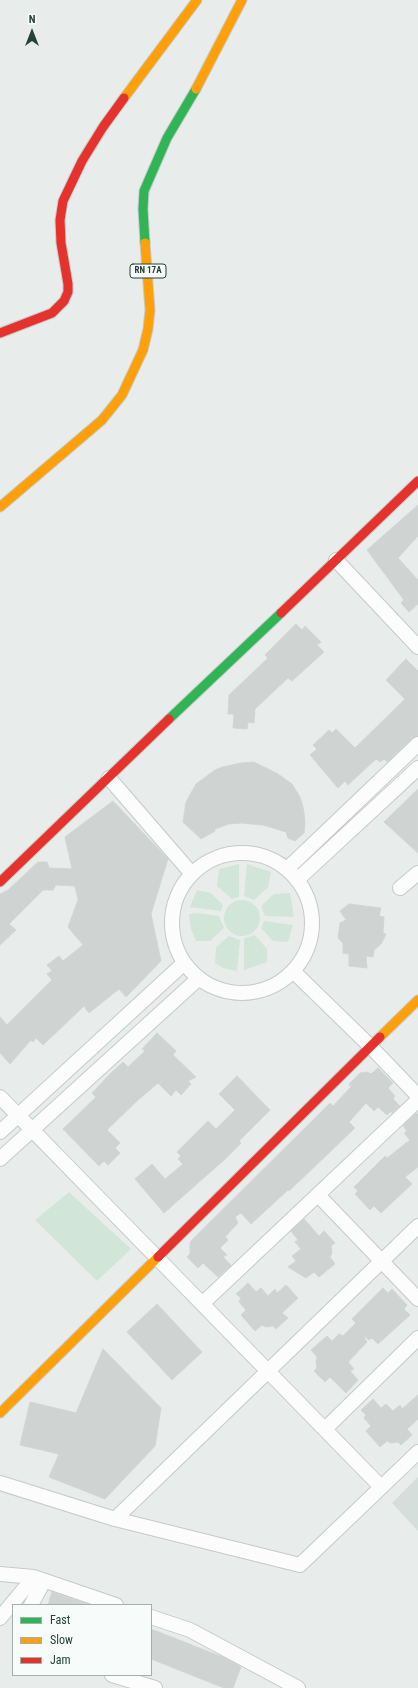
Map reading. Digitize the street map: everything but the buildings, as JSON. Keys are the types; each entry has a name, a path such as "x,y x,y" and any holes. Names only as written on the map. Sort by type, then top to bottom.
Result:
{"street":[{"path":"0,333 52,313 64,301 68,292 68,284 61,243 60,220 63,201 82,161 103,128 197,0"},
{"name":"RN 17A","path":"0,507 102,420 122,395 134,372 144,343 150,310 148,263 143,209 144,191 150,172 167,138 205,74 242,0"},
{"path":"0,882 418,481"},
{"path":"336,560 418,646"},
{"path":"288,868 418,744"},
{"path":"297,880 418,768"},
{"path":"109,778 192,874"},
{"path":"346,812 358,823"},
{"path":"237,853 258,855 288,868 304,890 311,906 313,924 311,941 304,957 294,972 277,985 258,992 250,993 236,994 216,990 198,979 183,964 175,948 171,932 171,915 176,898 184,883 198,868 216,858 237,853"},
{"path":"400,888 418,873"},
{"path":"0,1132 183,964"},
{"path":"294,972 371,1047 418,1096"},
{"path":"0,1159 198,979"},
{"path":"0,1413 418,1000"},
{"path":"0,1097 381,1487"},
{"path":"202,1304 418,1100"},
{"path":"318,1195 418,1299"},
{"path":"115,1519 418,1226"},
{"path":"325,1429 418,1338"},
{"path":"0,1483 115,1519 300,1564 418,1452"},
{"path":"0,1574 39,1579 113,1604"},
{"path":"31,1604 39,1579"},
{"path":"14,1604 39,1579"},
{"path":"0,1618 12,1606"},
{"path":"152,1617 190,1630 298,1688"},
{"path":"115,1676 155,1688"}],"shaded area":[{"path":"418,1477 418,1531 392,1503"}],"green space":[{"path":"239,864 239,897 232,899 217,886 219,869"},
{"path":"247,864 271,872 268,887 254,900 244,896"},
{"path":"197,890 211,893 223,905 221,911 190,907"},
{"path":"290,893 294,917 265,916 261,906 274,894"},
{"path":"245,900 255,905 259,911 259,925 255,931 249,935 239,936 229,931 225,925 224,915 229,905 235,901"},
{"path":"197,913 219,916 224,928 210,941 196,941 191,929 189,914"},
{"path":"264,921 293,925 288,942 273,941 261,928"},
{"path":"255,935 267,949 267,962 244,970 244,938"},
{"path":"229,936 240,940 237,971 223,968 215,963 216,947"},
{"path":"69,1192 131,1249 97,1281 35,1220"}],"traffic: fast":[{"path":"145,243 143,209 144,191 167,138 196,89"},
{"path":"169,719 281,613"}],"traffic: slow":[{"path":"124,98 197,0"},
{"path":"196,89 242,0"},
{"path":"0,507 102,420 122,395 143,350 148,329 150,310 145,243"},
{"path":"380,1037 418,1000"},
{"path":"0,1413 158,1257"}],"traffic: jam":[{"path":"0,333 52,313 64,301 68,292 68,284 61,243 60,220 63,201 82,161 103,127 124,98"},
{"path":"281,613 418,481"},
{"path":"0,882 169,719"},
{"path":"158,1257 380,1037"}]}
